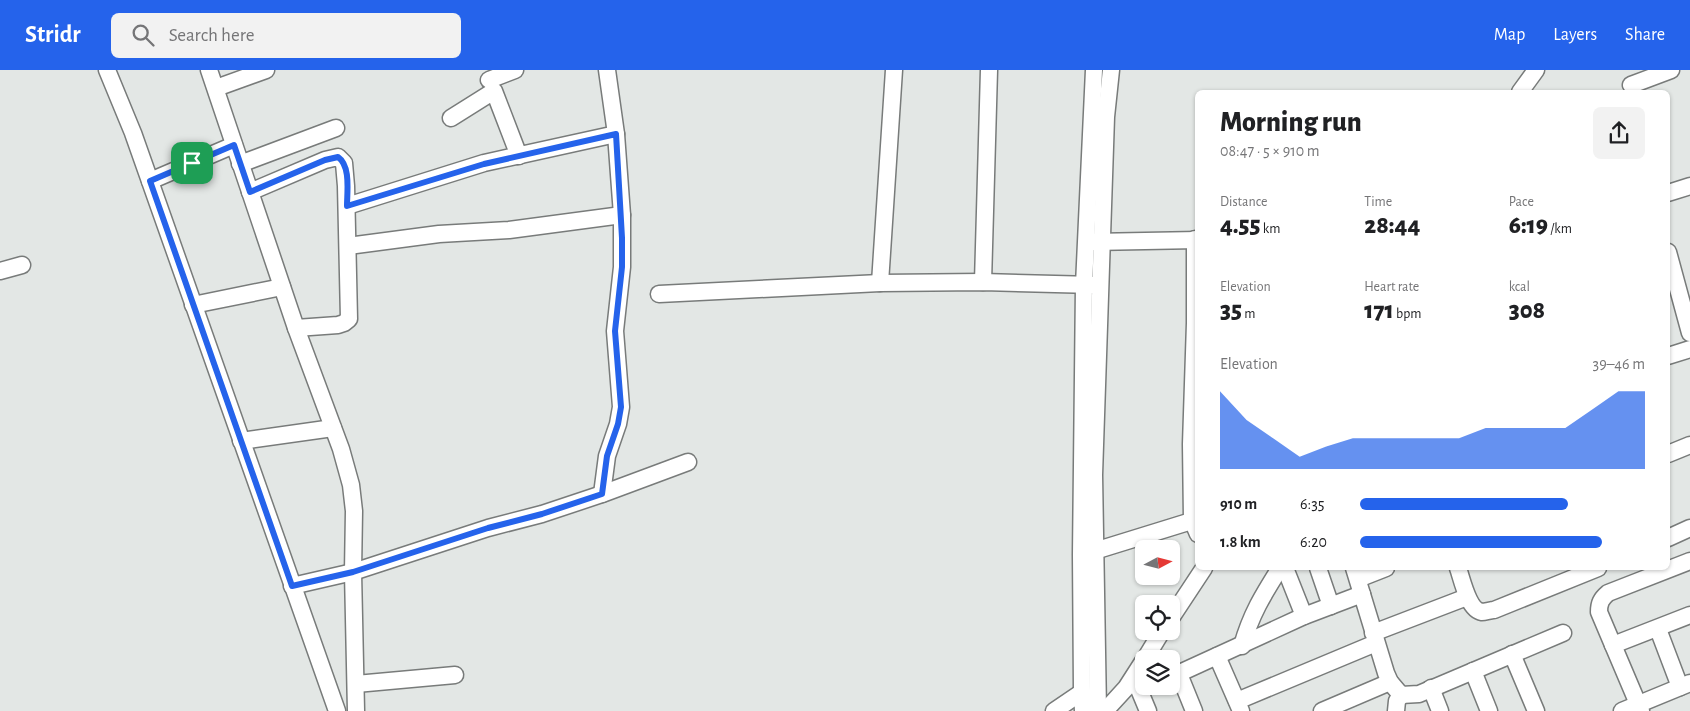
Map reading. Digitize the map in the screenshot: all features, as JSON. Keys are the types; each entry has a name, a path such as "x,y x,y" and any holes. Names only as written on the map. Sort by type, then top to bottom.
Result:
{"street":[{"path":"108,70 133,133 337,711"},
{"path":"216,88 266,70"},
{"path":"452,118 489,80 516,70"},
{"path":"602,494 607,456 618,424 621,407 615,331 622,267 622,214 616,134 607,70"},
{"path":"880,283 894,70"},
{"path":"983,282 989,70"},
{"path":"1094,70 1084,285 1088,553 1098,711"},
{"path":"1083,711 1082,692 1088,553 1094,475 1102,285 1106,117 1111,70"},
{"path":"1521,90 1536,70"},
{"path":"1630,83 1671,70"},
{"path":"210,71 240,164 296,328 333,428 351,485 354,510 353,572 356,711"},
{"path":"489,80 519,156"},
{"path":"240,164 336,128"},
{"path":"347,206 484,164 616,134"},
{"path":"150,181 234,145"},
{"path":"250,192 325,160 338,157 344,163 346,171 349,319 344,323 296,328"},
{"path":"1670,192 1690,186"},
{"path":"348,246 439,234 509,230 622,214"},
{"path":"1086,243 1195,239"},
{"path":"1670,259 1690,333"},
{"path":"0,271 22,265"},
{"path":"659,294 880,283 983,282 1102,285"},
{"path":"193,305 282,287"},
{"path":"1195,323 1191,444 1195,508"},
{"path":"1670,355 1690,349"},
{"path":"241,441 333,428"},
{"path":"1670,453 1690,445"},
{"path":"292,586 353,572 488,528 542,514 688,462"},
{"path":"1088,553 1195,524"},
{"path":"1670,537 1690,528"},
{"path":"1670,569 1690,561"},
{"path":"1180,604 1203,570"},
{"path":"1242,646 1248,624 1256,606 1279,570"},
{"path":"1286,570 1304,616"},
{"path":"1319,570 1331,606"},
{"path":"1180,673 1304,616 1331,606 1358,580 1381,570"},
{"path":"1459,570 1467,597 1474,608 1482,612 1494,610 1593,570"},
{"path":"1639,707 1600,612 1599,604 1608,593 1667,570"},
{"path":"1358,580 1390,682 1401,695"},
{"path":"1217,656 1239,706 1375,638 1467,597"},
{"path":"1613,645 1690,615"},
{"path":"1622,711 1639,707 1685,685 1658,629"},
{"path":"1401,695 1419,694 1563,632"},
{"path":"1512,654 1536,711"},
{"path":"1473,671 1489,711"},
{"path":"356,684 455,675"},
{"path":"1333,709 1390,682"},
{"path":"1180,684 1194,711"},
{"path":"1105,711 1135,688"},
{"path":"1431,688 1440,711"},
{"path":"1054,711 1082,692"},
{"path":"1140,695 1148,711"},
{"path":"1396,711 1397,701 1401,695"}],"route":[{"path":"616,134 622,214 622,267 615,331 621,407 618,424 607,456 602,494 542,514 488,528 353,572 292,586 150,181 192,163 234,145 250,192 325,160 338,157 344,163 346,171 347,206 484,164 616,134"}]}
